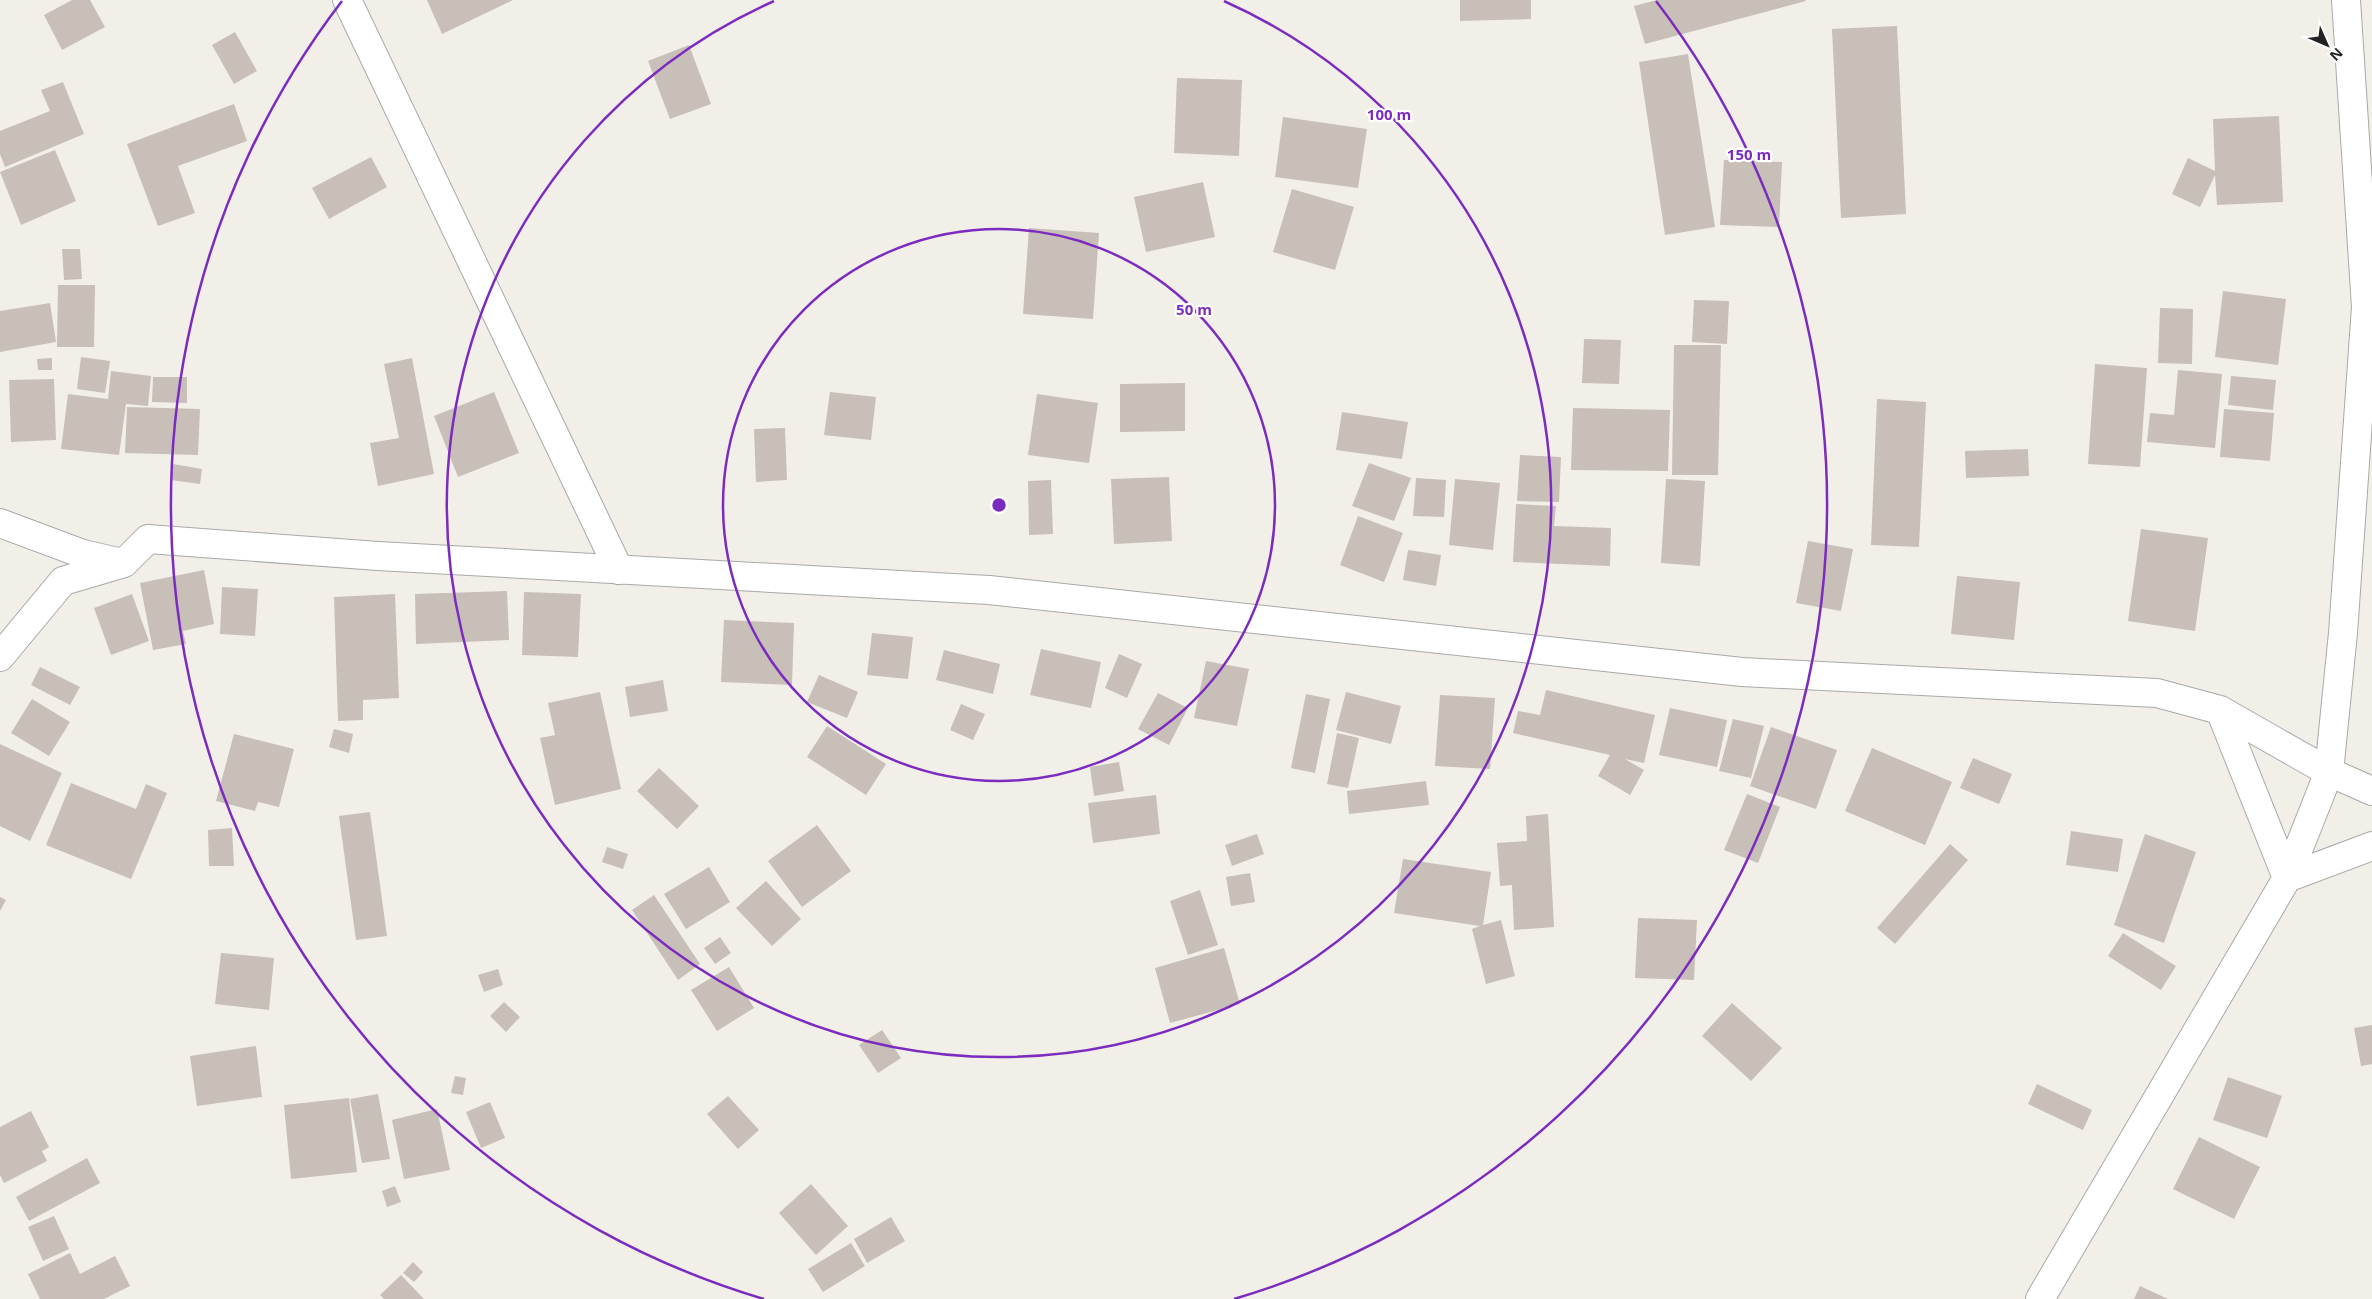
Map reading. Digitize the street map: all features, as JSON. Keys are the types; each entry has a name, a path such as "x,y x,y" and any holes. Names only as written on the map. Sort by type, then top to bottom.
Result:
{"street":[{"path":"348,0 618,570"},
{"path":"2040,1299 2287,878 2329,772 2343,633 2366,307 2346,0"},
{"path":"0,523 84,554 124,563"},
{"path":"0,657 63,581 124,563 148,539 618,570 989,590 1742,672 2157,693 2220,710 2329,772 2372,791"},
{"path":"2220,710 2287,878"},
{"path":"2287,878 2372,846"}],"building":[{"path":"72,0 90,0 105,27 62,50 44,15"},
{"path":"427,0 513,0 442,34"},
{"path":"1460,0 1531,0 1531,19 1460,21"},
{"path":"1657,0 1806,1 1645,44 1634,6"},
{"path":"1897,26 1906,214 1841,218 1832,29"},
{"path":"235,32 257,71 234,84 212,45"},
{"path":"689,45 711,104 670,119 648,61"},
{"path":"1688,54 1715,227 1665,235 1639,62"},
{"path":"1177,78 1242,80 1239,156 1174,153"},
{"path":"63,82 84,134 5,167 0,154 0,131 50,111 41,90"},
{"path":"234,104 247,141 178,166 195,213 158,226 127,144"},
{"path":"2279,116 2283,202 2217,205 2215,175 2200,207 2172,194 2188,158 2215,171 2213,119"},
{"path":"1283,117 1367,129 1358,188 1275,177"},
{"path":"55,150 76,201 21,225 0,172"},
{"path":"371,157 387,187 329,219 312,188"},
{"path":"1724,160 1782,162 1779,227 1720,225"},
{"path":"1203,182 1215,237 1146,252 1134,197"},
{"path":"1292,189 1354,207 1335,270 1273,252"},
{"path":"1029,228 1099,233 1093,319 1023,314"},
{"path":"62,249 80,249 82,279 64,280"},
{"path":"58,285 95,285 94,347 57,347"},
{"path":"2223,291 2286,299 2278,365 2215,357"},
{"path":"1694,300 1729,301 1727,344 1692,342"},
{"path":"50,303 56,342 0,352 0,311"},
{"path":"2160,308 2193,309 2192,364 2158,363"},
{"path":"1584,339 1621,340 1619,384 1582,383"},
{"path":"1674,345 1721,345 1718,475 1672,475"},
{"path":"81,357 110,361 105,393 77,389"},
{"path":"52,358 52,370 38,370 37,359"},
{"path":"412,358 434,474 378,486 370,443 399,438 384,364"},
{"path":"2095,364 2147,368 2140,467 2088,464"},
{"path":"2178,370 2222,374 2215,448 2147,442 2150,413 2174,415"},
{"path":"111,371 151,376 148,406 126,404 119,455 61,449 68,394 108,399"},
{"path":"2231,376 2276,380 2273,410 2228,405"},
{"path":"153,377 187,377 187,403 152,402"},
{"path":"54,379 56,440 11,442 9,380"},
{"path":"1185,383 1185,431 1120,432 1120,384"},
{"path":"494,392 519,453 458,477 434,416"},
{"path":"830,392 876,397 871,440 824,435"},
{"path":"1037,394 1098,403 1089,463 1028,455"},
{"path":"1877,399 1926,402 1919,547 1871,545"},
{"path":"127,407 200,409 198,455 125,453"},
{"path":"1573,408 1670,410 1668,471 1571,470"},
{"path":"2224,409 2274,413 2270,461 2220,457"},
{"path":"1342,412 1408,422 1402,459 1336,450"},
{"path":"785,428 787,480 756,482 754,429"},
{"path":"2028,449 2029,476 1966,478 1965,451"},
{"path":"1520,455 1561,457 1559,502 1517,501"},
{"path":"1369,463 1411,478 1394,521 1352,506"},
{"path":"173,464 202,469 200,484 171,480"},
{"path":"1169,477 1172,541 1114,544 1111,479"},
{"path":"1416,478 1446,480 1444,517 1413,516"},
{"path":"1455,479 1500,483 1493,550 1449,545"},
{"path":"1666,479 1705,481 1700,566 1661,563"},
{"path":"1051,480 1053,534 1029,535 1028,481"},
{"path":"1516,504 1556,506 1554,526 1611,528 1610,566 1513,562"},
{"path":"1358,516 1403,533 1384,582 1340,565"},
{"path":"2141,529 2208,538 2195,631 2128,621"},
{"path":"1808,541 1853,549 1841,611 1796,603"},
{"path":"1408,550 1441,555 1436,586 1403,580"},
{"path":"204,570 214,624 183,631 186,644 153,650 140,583"},
{"path":"1957,576 2020,582 2014,640 1951,634"},
{"path":"222,587 258,589 255,636 220,634"},
{"path":"507,591 509,640 416,644 415,594"},
{"path":"524,592 581,594 578,657 522,655"},
{"path":"132,594 149,641 111,655 94,608"},
{"path":"395,594 399,698 363,700 363,720 338,721 334,597"},
{"path":"724,620 794,623 792,685 721,682"},
{"path":"872,633 913,637 908,679 867,675"},
{"path":"1041,649 1101,662 1091,708 1030,695"},
{"path":"944,650 1000,664 993,694 936,680"},
{"path":"1119,654 1142,664 1127,698 1105,688"},
{"path":"1206,661 1249,669 1237,726 1194,718"},
{"path":"40,667 80,687 70,705 31,685"},
{"path":"819,675 858,692 847,718 807,702"},
{"path":"663,680 668,711 630,717 625,687"},
{"path":"1546,690 1655,715 1644,763 1625,759 1644,770 1630,795 1598,776 1610,755 1513,733 1518,711 1540,715"},
{"path":"600,692 621,789 555,805 540,738 555,735 548,703"},
{"path":"1346,692 1401,706 1391,744 1336,730"},
{"path":"1158,693 1188,708 1169,745 1138,729"},
{"path":"1306,694 1330,699 1315,773 1291,768"},
{"path":"1440,695 1495,698 1490,769 1435,766"},
{"path":"32,699 70,722 49,756 11,733"},
{"path":"961,704 985,714 973,740 950,730"},
{"path":"1670,708 1727,720 1717,767 1659,755"},
{"path":"1733,719 1764,726 1751,778 1719,771"},
{"path":"827,726 886,764 866,795 807,757"},
{"path":"1771,727 1837,750 1816,809 1750,786"},
{"path":"334,729 353,734 349,753 329,747"},
{"path":"1337,733 1359,738 1348,788 1327,784"},
{"path":"234,734 294,749 279,807 258,802 255,811 216,801"},
{"path":"0,744 62,773 30,841 0,826"},
{"path":"1872,748 1952,782 1925,845 1845,811"},
{"path":"1973,758 2012,774 1999,804 1960,788"},
{"path":"1119,762 1124,791 1094,796 1090,767"},
{"path":"659,768 699,806 677,829 637,791"},
{"path":"1426,781 1429,805 1349,814 1347,791"},
{"path":"71,783 136,809 146,784 167,793 131,879 46,845"},
{"path":"1747,794 1780,807 1758,863 1724,850"},
{"path":"1156,795 1160,834 1093,843 1088,803"},
{"path":"370,812 387,936 356,940 339,816"},
{"path":"1548,814 1554,927 1514,930 1512,885 1500,886 1497,843 1527,841 1526,816"},
{"path":"817,825 851,871 802,907 768,861"},
{"path":"232,828 234,866 209,866 208,830"},
{"path":"2071,831 2123,839 2118,872 2066,865"},
{"path":"1257,834 1264,854 1232,866 1225,845"},
{"path":"2145,834 2196,852 2164,943 2114,925"},
{"path":"1950,844 1968,860 1895,944 1877,928"},
{"path":"607,847 628,854 623,869 602,862"},
{"path":"1403,859 1491,872 1483,925 1501,920 1515,976 1486,984 1472,929 1480,926 1394,913"},
{"path":"709,867 730,902 686,929 664,894"},
{"path":"1250,873 1255,902 1231,906 1226,877"},
{"path":"766,881 801,919 772,946 736,908"},
{"path":"1200,890 1218,945 1188,955 1170,901"},
{"path":"654,895 700,964 678,980 632,910"},
{"path":"0,897 6,900 0,911"},
{"path":"1638,918 1697,920 1694,980 1635,978"},
{"path":"2123,933 2176,966 2161,990 2108,956"},
{"path":"720,937 731,953 715,964 704,948"},
{"path":"1224,948 1240,1004 1170,1023 1155,968"},
{"path":"221,953 274,958 269,1010 215,1004"},
{"path":"729,967 754,1008 717,1031 691,990"},
{"path":"498,969 503,985 484,992 478,975"},
{"path":"504,1002 520,1017 506,1032 490,1016"},
{"path":"1732,1003 1782,1048 1751,1081 1702,1036"},
{"path":"2372,1025 2372,1064 2361,1066 2354,1028"},
{"path":"882,1030 901,1058 878,1073 859,1045"},
{"path":"256,1046 262,1097 197,1106 190,1056"},
{"path":"455,1076 466,1078 463,1095 451,1093"},
{"path":"2228,1077 2282,1096 2267,1138 2213,1120"},
{"path":"2037,1084 2092,1110 2083,1130 2028,1104"},
{"path":"378,1094 390,1159 362,1163 350,1099"},
{"path":"728,1096 759,1130 738,1149 707,1114"},
{"path":"349,1098 357,1172 291,1179 284,1105"},
{"path":"490,1102 505,1138 481,1148 466,1112"},
{"path":"437,1109 450,1170 404,1179 392,1120"},
{"path":"31,1111 49,1147 42,1151 47,1161 4,1183 0,1175 0,1127"},
{"path":"2199,1137 2260,1167 2234,1219 2173,1189"},
{"path":"87,1158 100,1183 29,1221 16,1197"},
{"path":"811,1184 848,1226 816,1255 779,1213"},
{"path":"395,1186 401,1202 387,1207 382,1191"},
{"path":"54,1216 69,1249 43,1261 28,1227"},
{"path":"891,1217 905,1241 867,1263 854,1239"},
{"path":"851,1243 865,1266 823,1292 808,1269"},
{"path":"70,1253 80,1274 115,1256 130,1286 104,1299 40,1299 28,1274"},
{"path":"413,1262 423,1272 414,1282 403,1273"},
{"path":"401,1275 424,1299 384,1299 380,1295"},
{"path":"2140,1286 2168,1299 2134,1299"}]}
